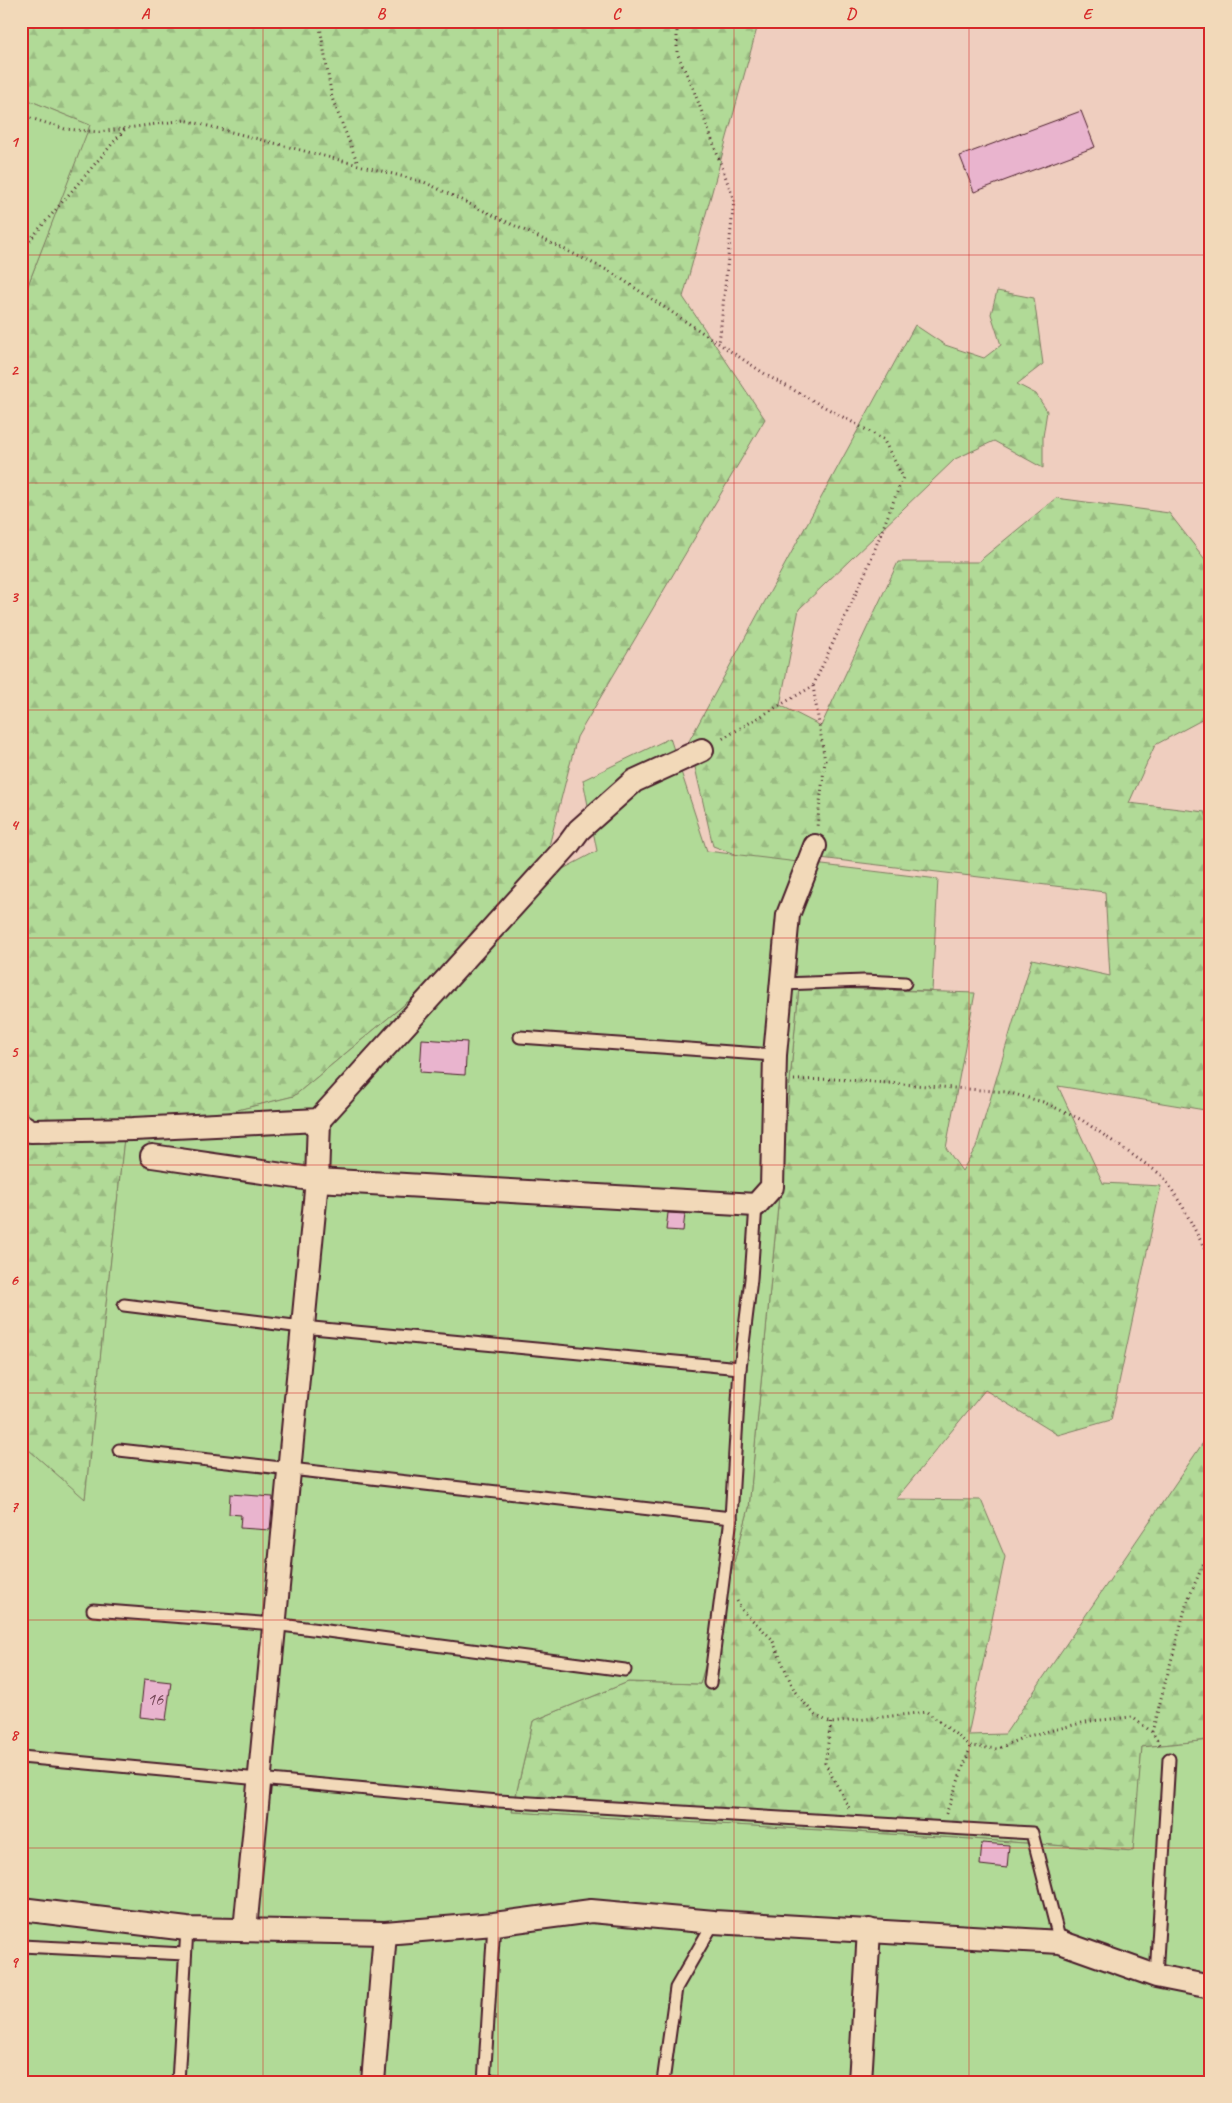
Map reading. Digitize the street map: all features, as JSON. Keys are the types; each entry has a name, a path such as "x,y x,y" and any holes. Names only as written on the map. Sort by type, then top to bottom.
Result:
{"street":[{"path":"245,1930 317,1180 319,1120 568,845 579,830 634,781 702,750"},
{"path":"152,1156 317,1180 756,1205 772,1187 776,1081 775,1055 788,916 815,846"},
{"path":"21,1125 31,1131 133,1129 319,1120"},
{"path":"21,1909 187,1929 385,1934 494,1924 591,1911 714,1922 1060,1942 1156,1976 1211,1987"},
{"path":"860,2082 869,1930"},
{"path":"373,2082 385,1934"}],"lane":[{"path":"782,984 864,981 905,983"},
{"path":"520,1037 775,1055"},
{"path":"710,1683 731,1518 740,1368 751,1279 756,1205"},
{"path":"124,1305 302,1327 740,1368"},
{"path":"119,1450 731,1518"},
{"path":"94,1610 274,1624 626,1670"},
{"path":"21,1757 498,1801 1032,1833 1060,1942"},
{"path":"1156,1976 1169,1758"},
{"path":"663,2082 676,1988 714,1922"},
{"path":"494,1924 484,2081 512,2082"},
{"path":"178,2082 187,1929"},
{"path":"21,1946 185,1954"}],"path":[{"path":"319,21 332,98 358,165"},
{"path":"678,21 677,53 693,88 734,200 719,344"},
{"path":"21,115 66,129 100,132 185,120 424,182 611,272 768,376 883,439 903,477 867,569 813,686 825,761 815,846"},
{"path":"21,253 125,128"},
{"path":"702,750 813,686"},
{"path":"776,1081 835,1079 939,1086 1007,1092 1043,1102 1082,1120 1163,1176 1184,1207 1211,1261"},
{"path":"1152,1732 1187,1602 1211,1546"},
{"path":"723,1576 741,1609 772,1639 795,1692 815,1715 831,1723 927,1712 971,1746 997,1749 1024,1737 1090,1721 1132,1718 1152,1732 1169,1758"},
{"path":"831,1723 825,1763 857,1823"},
{"path":"941,1828 971,1746"}],"green space":[{"path":"21,21 759,21 683,297 765,419 577,737 540,881 462,957 294,1096 124,1139 85,1500 21,1443 21,303 89,125 21,97"},
{"path":"21,97 90,125 21,303"},
{"path":"997,291 1034,298 1043,364 1017,384 1036,394 1047,411 1043,437 1043,468 994,441 955,459 799,609 780,705 821,726 898,562 978,562 1056,498 1169,513 1211,567 1211,715 1155,745 1129,803 1205,812 1211,829 1211,1111 1058,1086 1103,1183 1161,1186 1111,1420 1058,1435 985,1390 896,1499 981,1500 1005,1557 968,1735 1005,1734 1211,1431 1211,1740 1142,1747 1134,1851 956,1838 512,1812 533,1721 628,1682 700,1684 749,1508 799,987 975,993 946,1148 962,1171 976,1147 1032,959 1110,976 1105,892 820,858 797,877 713,846 689,741 915,325 945,345 984,358 1001,345 991,314"},
{"path":"670,738 707,851 938,879 932,991 799,987 749,1508 700,1684 628,1682 533,1721 512,1812 956,1838 1133,1851 1142,1747 1211,1740 1211,2082 21,2082 21,1443 85,1499 124,1138 294,1096 462,957 540,881 597,851 583,780"}],"building":[{"path":"1081,111 1095,147 974,192 960,156"},
{"path":"422,1039 467,1042 465,1075 420,1072"},
{"path":"668,1213 685,1214 683,1231 666,1230"},
{"path":"230,1494 273,1497 270,1530 240,1528 241,1515 229,1514"},
{"path":"144,1679 171,1682 166,1720 140,1717"},
{"path":"982,1843 1009,1845 1007,1868 980,1865"}]}
